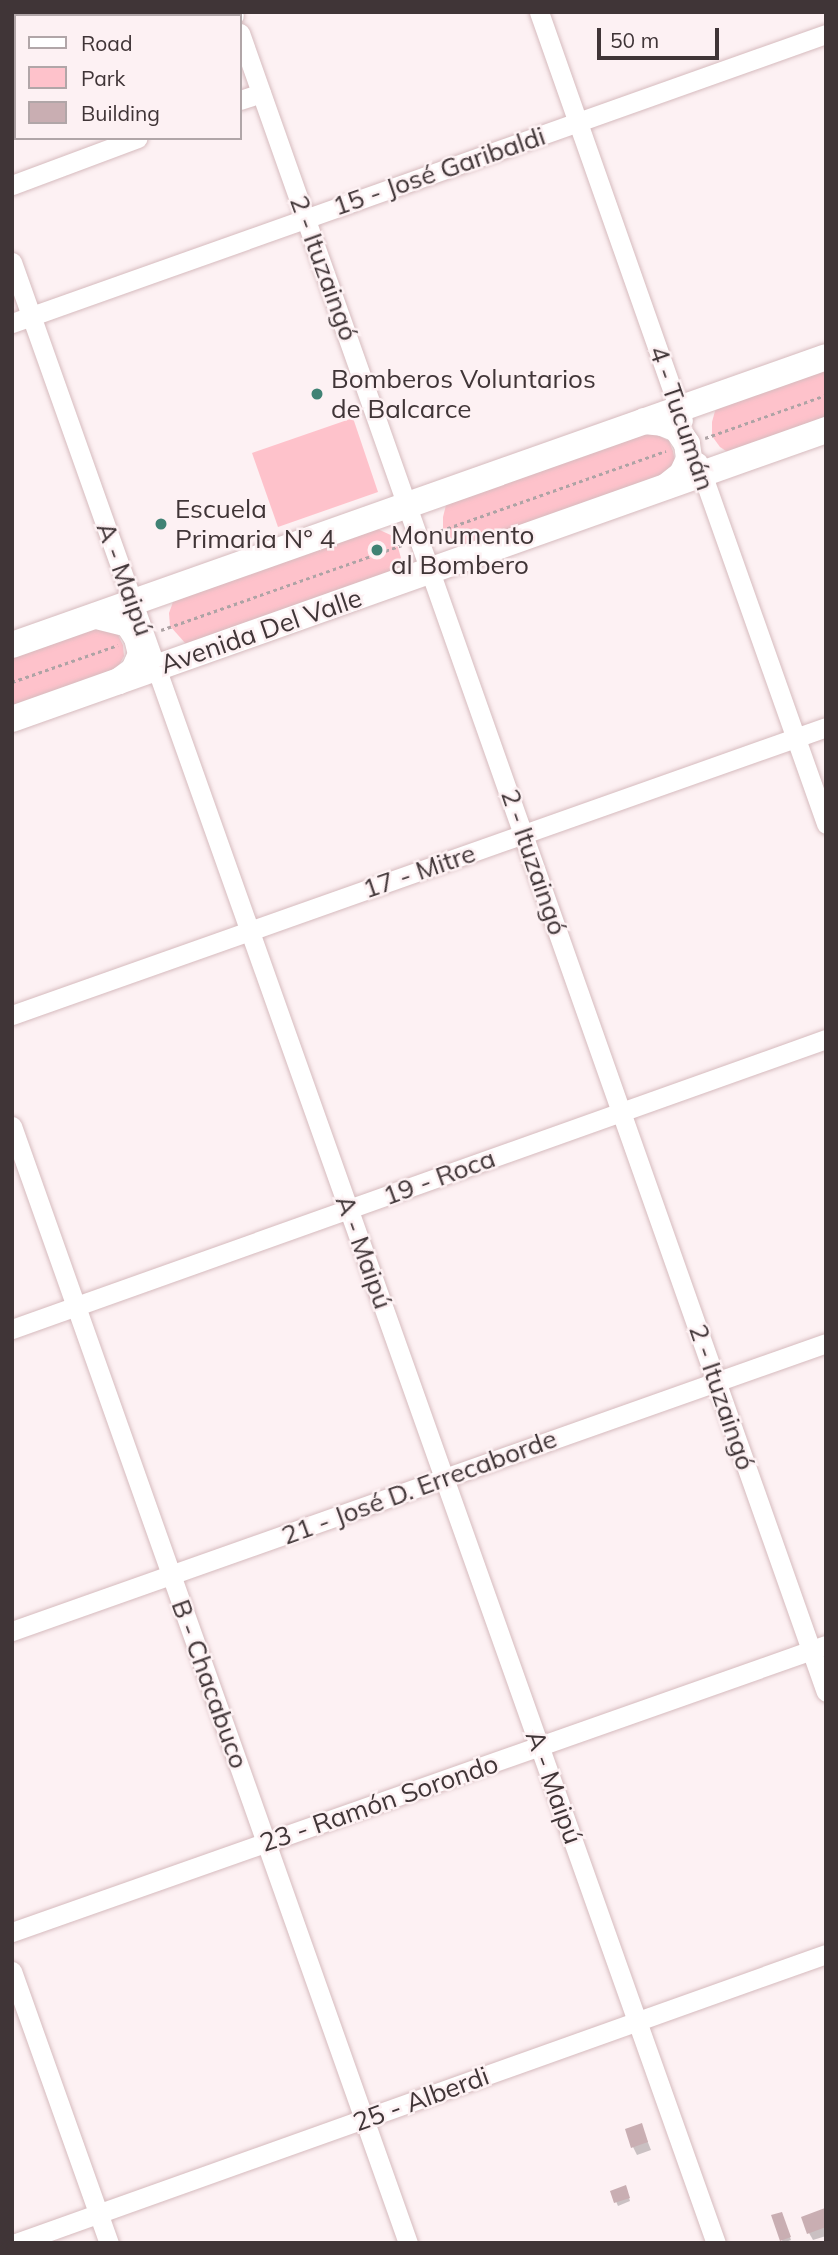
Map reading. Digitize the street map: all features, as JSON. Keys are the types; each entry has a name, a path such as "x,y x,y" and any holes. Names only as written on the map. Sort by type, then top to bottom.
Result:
{"street":[{"name":"4 - Tucumán","path":"539,12 826,824"},
{"name":"15 - José Garibaldi","path":"12,323 826,34"},
{"name":"2 - Ituzaingó","path":"242,39 717,1381 818,1648 826,1692"},
{"path":"242,99 261,93"},
{"path":"12,185 133,140"},
{"name":"A - Maipú","path":"12,262 716,2243"},
{"path":"12,645 826,357"},
{"path":"645,421 662,423 677,429 687,444 689,459 682,474 665,487"},
{"name":"Avenida Del Valle","path":"12,719 826,430"},
{"path":"96,616 128,624 137,638 141,654 134,670 118,682"},
{"name":"17 - Mitre","path":"12,1015 826,727"},
{"name":"19 - Roca","path":"12,1329 826,1039"},
{"name":"B - Chacabuco","path":"12,1126 408,2243"},
{"name":"21 - José D. Errecaborde","path":"12,1631 826,1343"},
{"name":"23 - Ramón Sorondo","path":"12,1933 818,1648"},
{"name":"25 - Alberdi","path":"16,2243 826,1954"},
{"path":"12,1971 109,2243"}],"green space":[{"path":"826,366 826,423 729,453 720,447 712,436 715,411 724,402"},
{"path":"353,418 378,492 278,527 252,453"},
{"path":"645,429 669,441 673,451 675,462 665,479 460,547 443,530 446,505 456,496"},
{"path":"371,526 395,537 401,558 391,575 186,644 170,626 169,613 173,602"},
{"path":"94,623 118,635 123,645 124,656 115,673 12,709 12,652"}],"building":[{"path":"642,2123 648,2142 631,2148 625,2129"},
{"path":"626,2185 630,2198 614,2203 610,2191"},
{"path":"825,2208 826,2227 807,2234 801,2217"},
{"path":"782,2212 791,2237 780,2241 771,2215"}],"place":[{"name":"Bomberos Voluntarios de Balcarce","path":"317,394"},
{"name":"Escuela Primaria N° 4","path":"161,524"},
{"name":"Monumento al Bombero","path":"377,550"}]}
